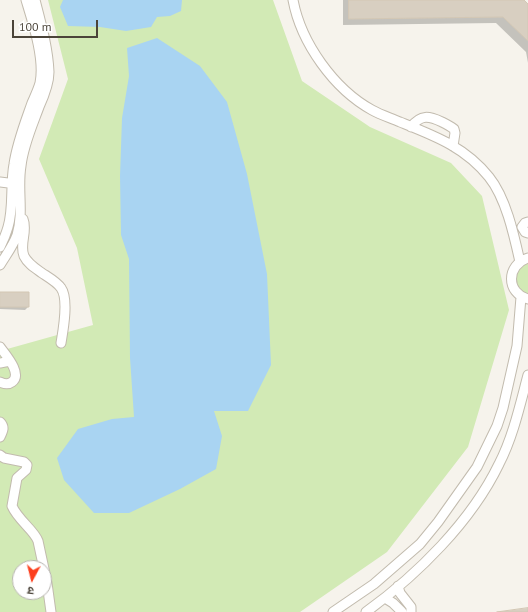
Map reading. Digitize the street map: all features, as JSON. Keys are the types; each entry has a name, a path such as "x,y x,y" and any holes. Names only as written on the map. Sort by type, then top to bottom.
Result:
{"street":[{"path":"26,0 35,29 41,66 41,76 37,92 18,144 13,165 20,213 25,225 23,253 28,262 34,268 59,286 63,292 64,309 61,343"},
{"path":"0,247 8,227 15,184 23,154 48,82 49,72 47,56 34,0"},
{"path":"293,0 298,18 309,45 328,72 358,101 372,110 439,138 468,154 490,178 504,203 524,260 514,268 511,276 512,285 516,293 524,298 517,346 503,408 494,432 477,467 434,528 420,544 374,584 333,612"},
{"path":"411,127 416,120 421,118 433,118 454,129 455,133 453,146"},
{"path":"0,182 15,184"},
{"path":"0,265 11,249 16,237 20,213"},
{"path":"528,222 522,227 528,234"},
{"path":"0,347 16,373 15,379 10,383 7,384 0,382"},
{"path":"0,363 10,361"},
{"path":"366,612 385,598 438,550 470,510 499,465 509,441 528,375"},
{"path":"0,422 3,425 3,429 0,437"},
{"path":"0,455 4,458 24,462 27,466 26,470 17,478 12,506 28,529 36,536 38,541 48,583 51,612"},
{"path":"398,586 400,594 411,607 411,612"},
{"path":"385,598 393,603 402,612"}],"green space":[{"path":"48,0 273,0 302,81 370,127 451,163 482,196 509,310 468,447 387,552 300,612 0,612 0,351 93,325 77,248 39,159 68,79"},
{"path":"528,263 528,297 516,290 514,274 522,265"}],"water":[{"path":"63,0 182,0 181,11 170,16 157,17 151,27 126,31 100,27 68,26 60,7"},
{"path":"157,38 200,66 227,102 247,174 267,274 271,365 248,411 214,411 222,436 216,469 180,489 129,513 94,513 64,480 57,458 78,429 112,419 134,417 130,358 129,259 121,235 120,176 122,118 129,76 127,48"}],"building":[{"path":"349,0 524,0 528,4 528,41 503,17 349,19"},
{"path":"0,292 29,292 29,307 0,307"},
{"path":"528,608 528,612 497,612"}]}
